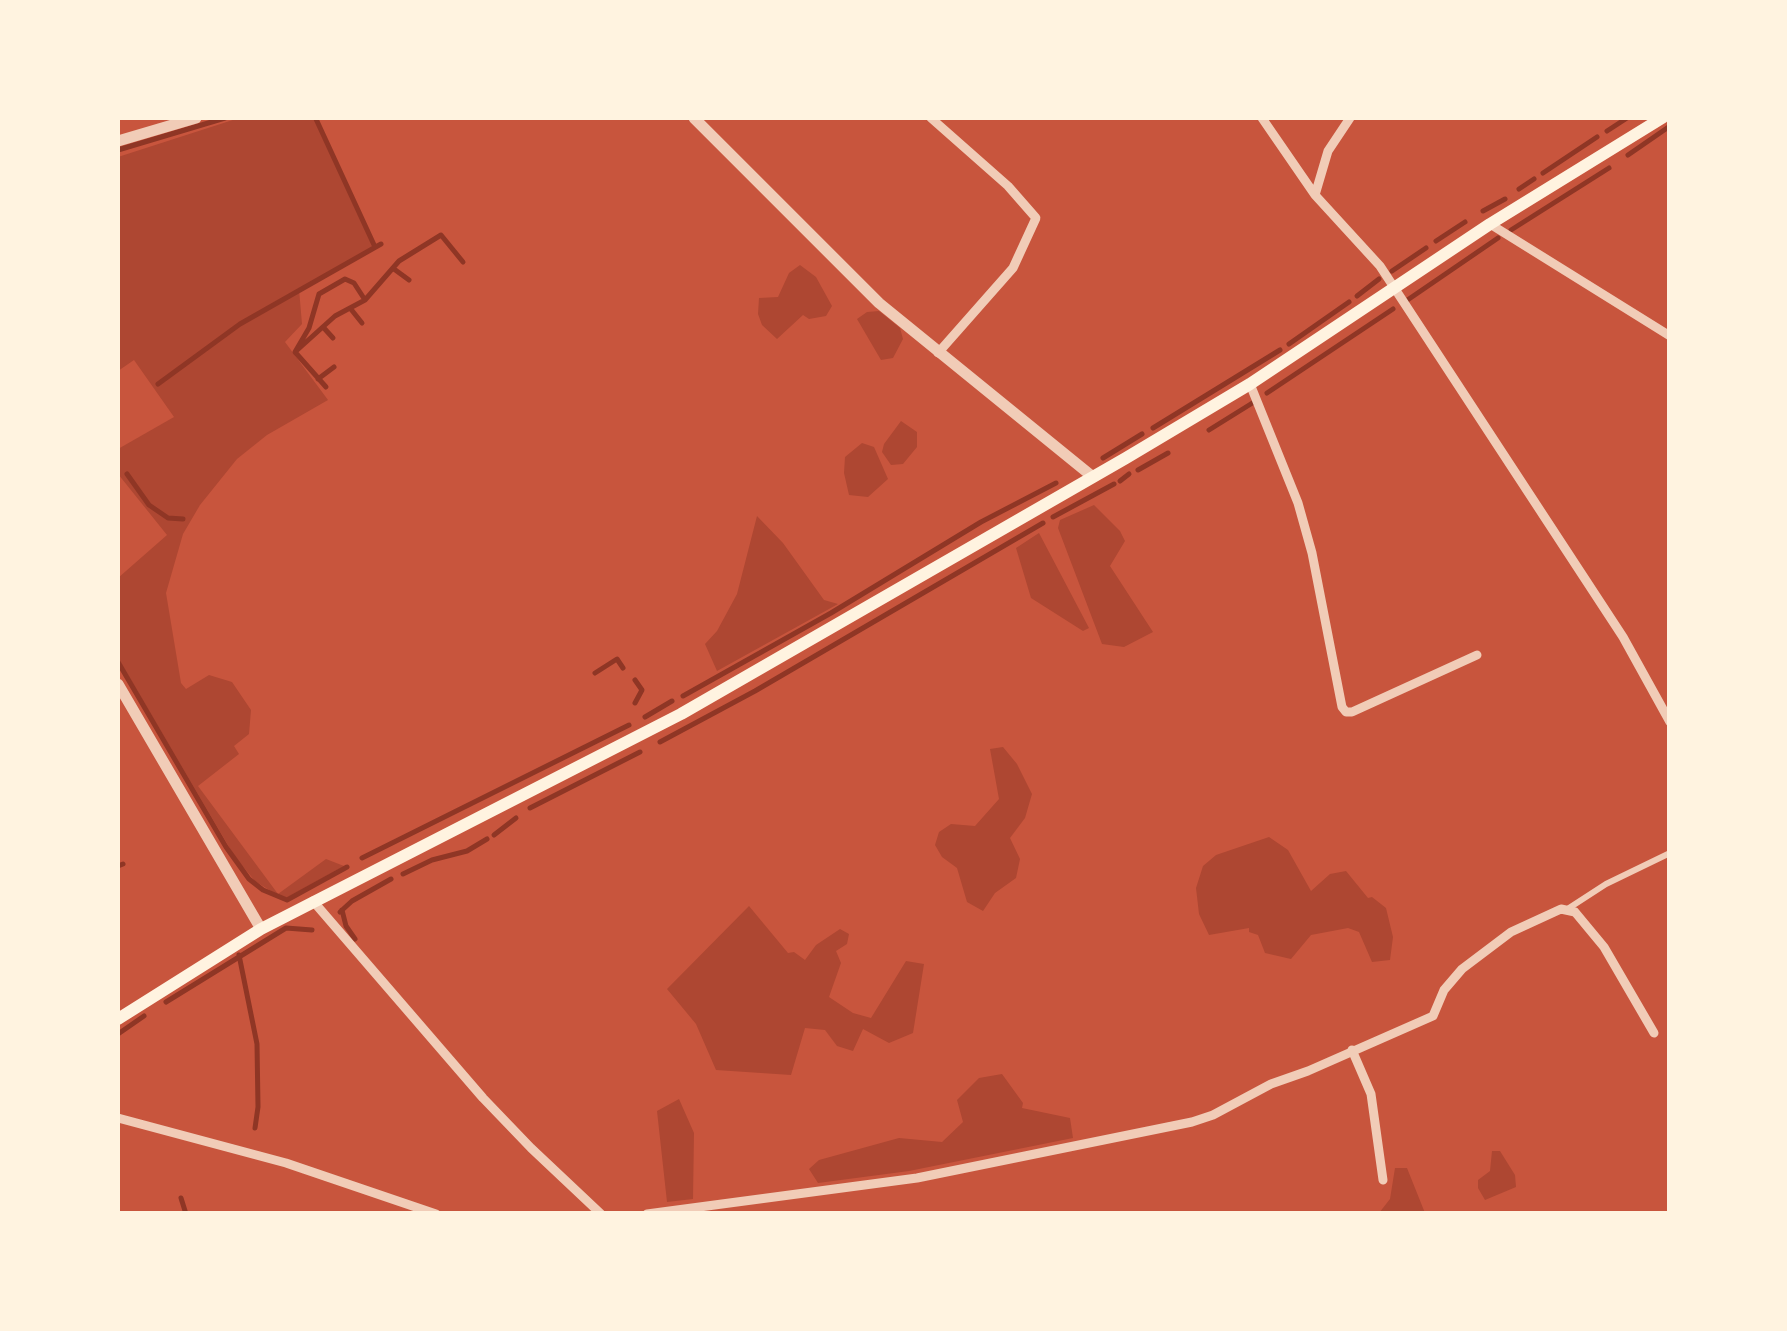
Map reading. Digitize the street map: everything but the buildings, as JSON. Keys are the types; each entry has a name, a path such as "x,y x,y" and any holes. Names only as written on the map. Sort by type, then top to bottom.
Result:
{"main road":[{"path":"118,1020 261,929 681,714 1093,477 1250,384 1490,224 1662,118"}],"street":[{"path":"118,141 196,118"},
{"path":"694,118 760,181 842,270 1093,477"},
{"path":"931,118 1008,186 1036,218 1013,268 938,353"},
{"path":"1262,118 1315,194 1380,266 1623,637 1670,722"},
{"path":"1315,194 1328,151 1350,118"},
{"path":"1490,224 1670,336"},
{"path":"1250,384 1298,503 1346,712 1478,655"},
{"path":"118,684 261,929"},
{"path":"646,1214 917,1178 1171,1128 1213,1115 1271,1084 1432,1016 1444,990 1511,932 1569,908 1606,884 1670,853"},
{"path":"313,901 483,1098 601,1214"},
{"path":"1569,908 1604,947 1654,1033"},
{"path":"1352,1050 1371,1094 1383,1180"},
{"path":"118,1118 286,1163 436,1214"},
{"path":"400,1214 401,1200"}],"shaded area":[{"path":"239,118 315,118 375,247 299,289 302,324 285,342 328,400 267,435 237,459 200,505 183,534 166,593 181,683 186,689 209,675 232,682 251,710 249,734 234,746 239,754 198,786 278,894 326,859 344,866 286,898 277,895 255,881 235,857 118,658 118,578 167,535 118,474 118,449 174,417 134,360 118,371 118,157"},
{"path":"800,265 816,277 832,306 826,316 809,319 803,315 777,339 762,325 759,298 778,297 789,273"},
{"path":"879,311 900,328 903,339 893,358 881,360 857,319 867,312"},
{"path":"901,421 917,432 917,447 903,464 891,465 882,452"},
{"path":"862,443 874,447 888,479 868,497 849,495 844,473 845,457"},
{"path":"1094,505 1125,541 1110,566 1153,632 1124,647 1102,644 1058,528 1060,520"},
{"path":"757,516 783,543 824,600 838,604 717,671 705,644 717,631 737,594"},
{"path":"1039,533 1089,628 1083,631 1031,598 1016,548"},
{"path":"1003,747 1032,794 1025,818 1010,838 1020,859 1016,878 995,893 983,911 967,902 957,868 942,857 935,845 939,832 951,824 975,826 999,799 990,749"},
{"path":"1269,837 1288,850 1311,891 1330,874 1346,871 1368,898 1386,908 1393,937 1390,960 1372,962 1359,932 1348,928 1311,935 1291,959 1265,953 1258,935 1249,932 1249,928 1209,935 1199,914 1196,888 1203,866 1216,855"},
{"path":"749,906 788,953 794,952 805,960 816,945 840,929 849,934 847,944 836,951 841,963 829,997 853,1013 871,1018 906,961 924,964 913,1033 889,1043 863,1029 853,1051 837,1046 825,1030 805,1028 791,1075 716,1070 696,1024 667,989"},
{"path":"1002,1074 1023,1103 1022,1108 1070,1118 1073,1138 909,1171 818,1183 809,1169 819,1160 899,1138 942,1142 963,1122 957,1100 979,1078"},
{"path":"679,1099 694,1133 693,1199 667,1202 657,1111"},
{"path":"1492,1151 1500,1151 1515,1175 1516,1187 1485,1200 1478,1180 1490,1171"},
{"path":"1395,1168 1407,1168 1425,1213 1379,1213 1390,1199"}],"waterway":[{"path":"118,150 225,118"},
{"path":"1607,131 1627,118"},
{"path":"316,119 375,247"},
{"path":"1628,155 1670,126"},
{"path":"1543,173 1597,137"},
{"path":"1511,230 1609,168"},
{"path":"1519,189 1534,179"},
{"path":"1483,211 1505,199"},
{"path":"1436,241 1465,222"},
{"path":"295,352 335,316 365,300 399,261 441,235 463,262"},
{"path":"1406,301 1498,238"},
{"path":"158,384 240,324 381,244"},
{"path":"1392,271 1426,248"},
{"path":"394,269 409,280"},
{"path":"326,387 295,352 309,328 319,294 345,279 354,283 365,300"},
{"path":"1357,296 1379,279"},
{"path":"1289,344 1349,302"},
{"path":"350,308 362,323"},
{"path":"1267,393 1393,309"},
{"path":"323,327 333,338"},
{"path":"1153,428 1280,350"},
{"path":"318,379 334,367"},
{"path":"1209,430 1254,402"},
{"path":"1103,458 1142,434"},
{"path":"1138,470 1168,453"},
{"path":"127,474 149,505 168,518 183,519"},
{"path":"1120,481 1129,474"},
{"path":"683,696 981,522 1056,483"},
{"path":"1053,517 1114,484"},
{"path":"660,742 1043,523"},
{"path":"595,673 617,659 623,668"},
{"path":"118,662 226,847 249,879 287,900 347,867"},
{"path":"635,680 642,690 635,703"},
{"path":"645,717 672,701"},
{"path":"362,858 629,725"},
{"path":"530,808 640,752"},
{"path":"494,835 516,818"},
{"path":"403,874 432,860 467,851 487,839"},
{"path":"118,866 123,864"},
{"path":"340,912 391,879"},
{"path":"342,910 355,939"},
{"path":"166,1002 286,928 312,930"},
{"path":"239,955 257,1044 255,1128"},
{"path":"118,1034 144,1016"},
{"path":"181,1198 186,1214"}]}
